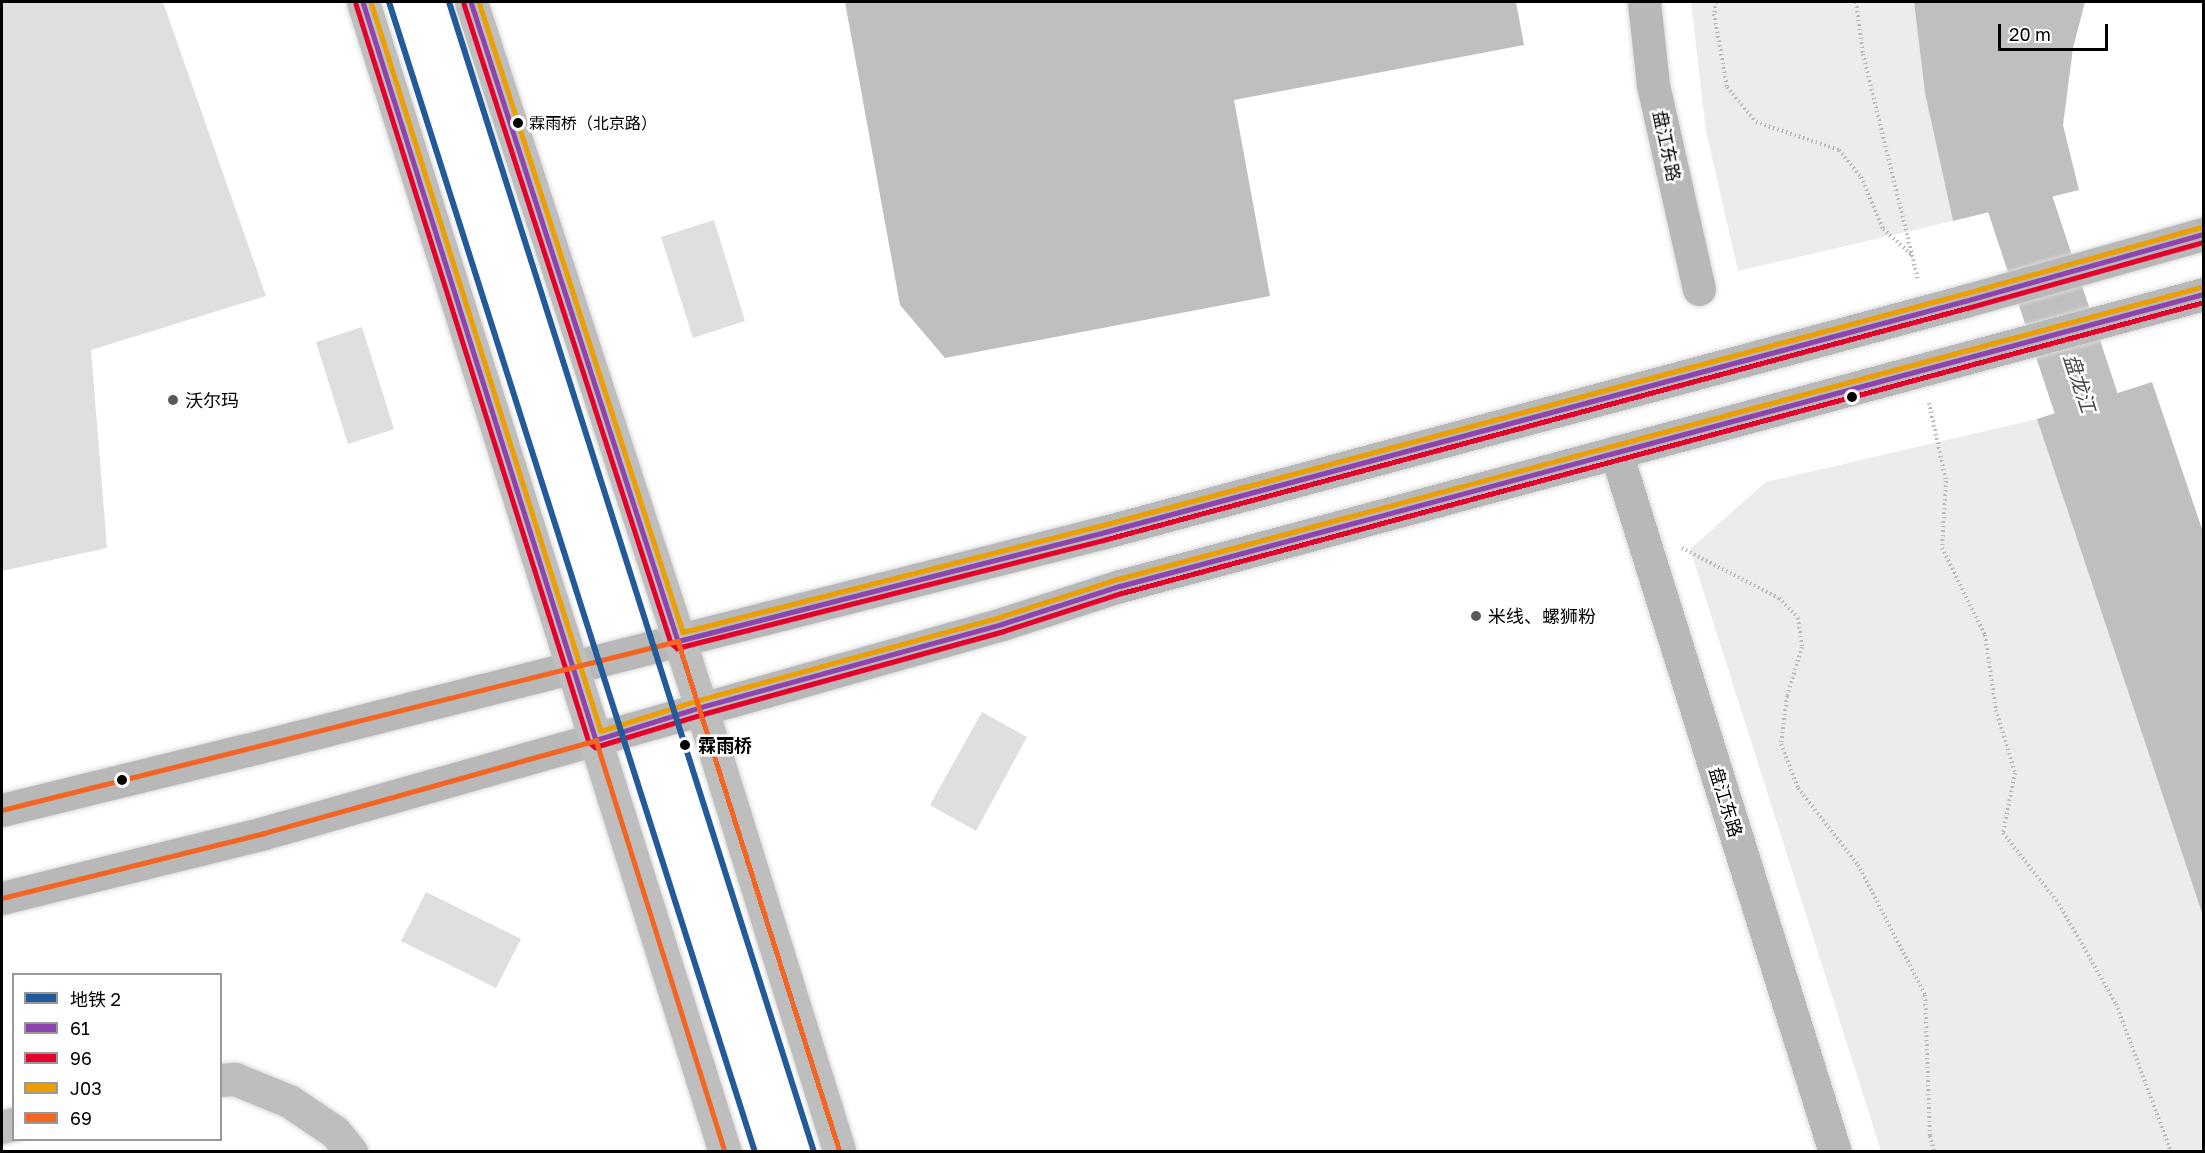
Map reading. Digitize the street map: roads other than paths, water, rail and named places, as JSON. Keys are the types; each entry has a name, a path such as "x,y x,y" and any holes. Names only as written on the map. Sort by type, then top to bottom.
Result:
{"main road":[{"path":"363,2 575,667 725,1152"},
{"path":"471,2 701,707 840,1152"},
{"name":"盘江东路","path":"1644,2 1653,85 1699,289"},
{"path":"2,810 1105,532 1926,312 2204,234"},
{"path":"2,898 264,833 596,740 701,707 1002,624 1120,586 2204,294"},
{"name":"盘江东路","path":"1616,452 1835,1152"},
{"path":"222,1080 235,1079 289,1101 334,1132 351,1152"}],"waterway":[{"name":"盘龙江","path":"1990,2 2006,161 2115,490"}],"metro line":[{"name":"2","path":"389,2 755,1152"},
{"name":"2","path":"449,2 814,1152"}],"place":[{"name":"霖雨桥（北京路）","path":"518,123"},
{"name":"沃尔玛","path":"173,400"},
{"name":"米线、螺狮粉","path":"1476,616"},
{"name":"霖雨桥","path":"685,745"}]}
